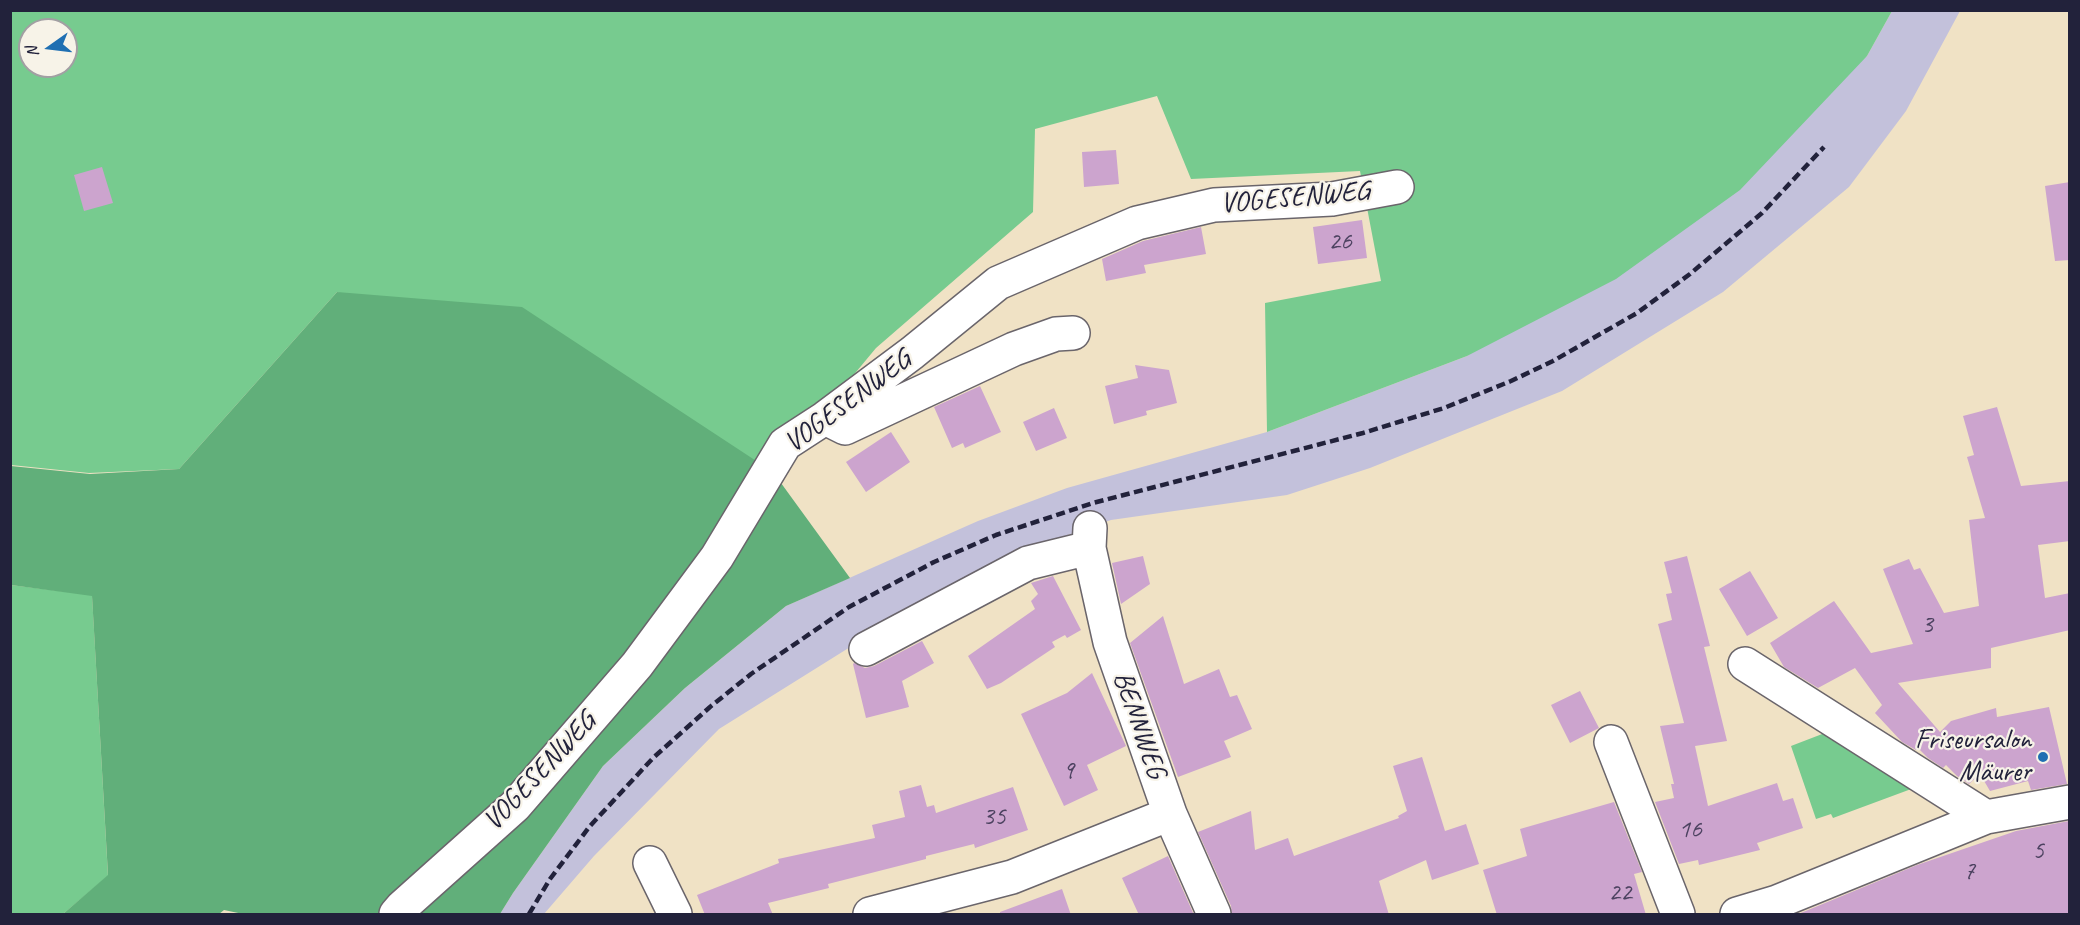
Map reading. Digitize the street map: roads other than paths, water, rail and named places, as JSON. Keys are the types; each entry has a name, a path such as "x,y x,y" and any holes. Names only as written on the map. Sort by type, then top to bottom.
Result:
{"street":[{"name":"VOGESENWEG","path":"399,911 515,806 637,665 717,557 785,444 825,418 912,353 998,283 1137,223 1214,205 1332,199 1397,187"},
{"path":"825,418 845,428 1014,349 1056,334 1073,333"},
{"name":"BENNWEG","path":"866,649 1028,563 1090,538 1110,642 1170,814 1214,915"},
{"path":"1745,664 1986,817"},
{"path":"1611,742 1678,915"},
{"path":"1737,915 1777,902 1986,817 2070,802"},
{"path":"870,915 1012,877 1170,814"},
{"path":"651,863 675,915"}],"railway":[{"path":"529,914 550,879 590,826 653,758 751,674 849,607 934,562 996,535 1093,503 1363,433 1444,408 1511,381 1553,361 1637,313 1690,274 1762,213 1824,147"}],"place":[{"name":"Friseursalon Mäurer","path":"2043,757"}]}
